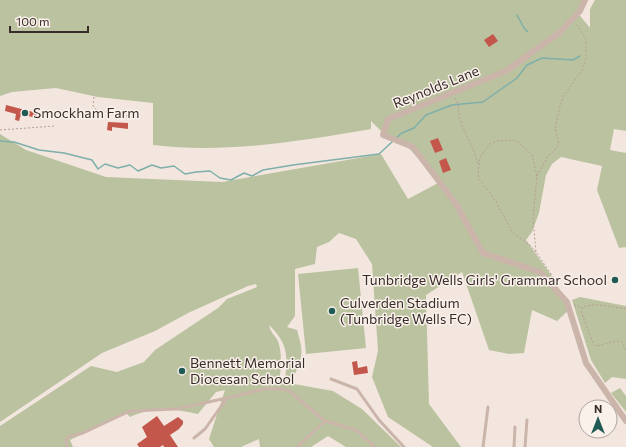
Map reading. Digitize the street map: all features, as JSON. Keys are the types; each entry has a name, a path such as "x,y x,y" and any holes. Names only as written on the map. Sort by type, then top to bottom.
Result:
{"street":[{"name":"Reynolds Lane","path":"585,0 580,11 559,33 506,72 388,119 384,135 413,147 456,204 483,253 540,272 567,302 586,363 626,421"}],"lane":[{"path":"331,379 357,389 379,420 404,447"},
{"path":"67,447 66,440 68,437 83,433 130,411 176,409 269,388 288,390 325,421 356,430 375,447"},
{"path":"194,438 205,429 227,398"},
{"path":"482,447 488,407"},
{"path":"525,447 528,420"},
{"path":"297,447 325,421"},
{"path":"514,447 515,427"}],"path":[{"path":"537,176 548,156 559,144 555,128 560,106 564,95 583,69 586,59 586,39 571,20"},
{"path":"94,96 93,106 97,110 127,116"},
{"path":"457,102 460,106 460,121 472,144 478,164 479,179 495,200 513,233 530,245 554,280"},
{"path":"0,130 55,126"},
{"path":"478,164 484,151 490,144 496,141 512,140 519,142 532,155 537,176 533,208 536,252"},
{"path":"573,304 582,308 589,305 600,305 626,309"},
{"path":"582,308 580,311 582,318 593,343 596,346 605,345 618,340 622,342 626,351"}],"green space":[{"path":"0,0 583,0 577,12 590,28 590,9 595,0 626,0 626,131 614,129 610,150 626,153 626,247 619,248 597,190 602,166 561,157 552,164 546,175 539,213 532,232 526,240 554,279 570,309 557,321 532,310 524,353 509,354 489,350 462,272 426,295 429,404 461,447 433,447 388,417 372,377 378,351 372,264 356,239 339,233 329,242 317,247 315,264 295,269 295,316 287,327 297,330 301,344 301,355 292,380 285,380 285,350 280,338 269,325 271,332 278,341 281,354 281,368 280,376 266,379 333,391 362,409 401,447 346,447 328,436 311,447 260,447 259,439 241,447 214,447 209,439 225,390 216,392 198,414 172,410 156,410 147,411 130,417 126,413 70,440 73,447 0,447 0,426 91,366 117,372 144,362 155,350 218,308 227,299 257,287 256,284 248,286 188,313 155,331 102,353 0,422 0,134 26,150 106,177 222,182 381,154 408,199 440,182 405,144 386,136 371,121 371,129 290,142 235,147 180,147 153,145 153,103 98,97 56,88 12,92 0,96"},
{"name":"Culverden Stadium (Tunbridge Wells FC)","path":"358,268 366,348 306,354 298,274"},
{"path":"580,297 626,306 626,379 612,377 605,383 591,360 572,300"},
{"path":"620,388 626,396 626,412 618,402 618,399 616,399 611,393"}],"building":[{"path":"493,34 498,41 489,47 484,40"},
{"name":"Smockham Farm","path":"6,105 37,113 36,118 21,114 19,121 15,120 16,114 5,111"},
{"path":"108,122 128,123 128,129 112,127 112,131 107,130"},
{"path":"438,138 443,150 435,153 430,141"},
{"path":"446,158 451,170 443,173 439,161"},
{"path":"357,361 358,368 367,366 368,373 354,375 352,362"},
{"path":"157,416 164,426 178,417 183,421 183,424 179,429 170,435 178,447 164,447 163,445 160,447 139,447 137,444 147,437 142,427"}],"waterway":[{"path":"517,15 528,32"},
{"path":"396,138 402,133 414,128 426,115 452,105 483,102 517,78 527,65 542,58 573,60 580,56"},
{"path":"0,141 14,142 39,150 64,153 92,160 98,169 105,164 118,168 130,165 138,171 152,165 161,168 174,166 185,174 210,171 220,178 231,180 244,173 252,176 263,170 379,154 392,142"}],"place":[{"name":"Smockham Farm","path":"25,113"},
{"name":"Tunbridge Wells Girls' Grammar School","path":"615,280"},
{"name":"Culverden Stadium (Tunbridge Wells FC)","path":"332,311"},
{"name":"Bennett Memorial Diocesan School","path":"182,371"}]}
